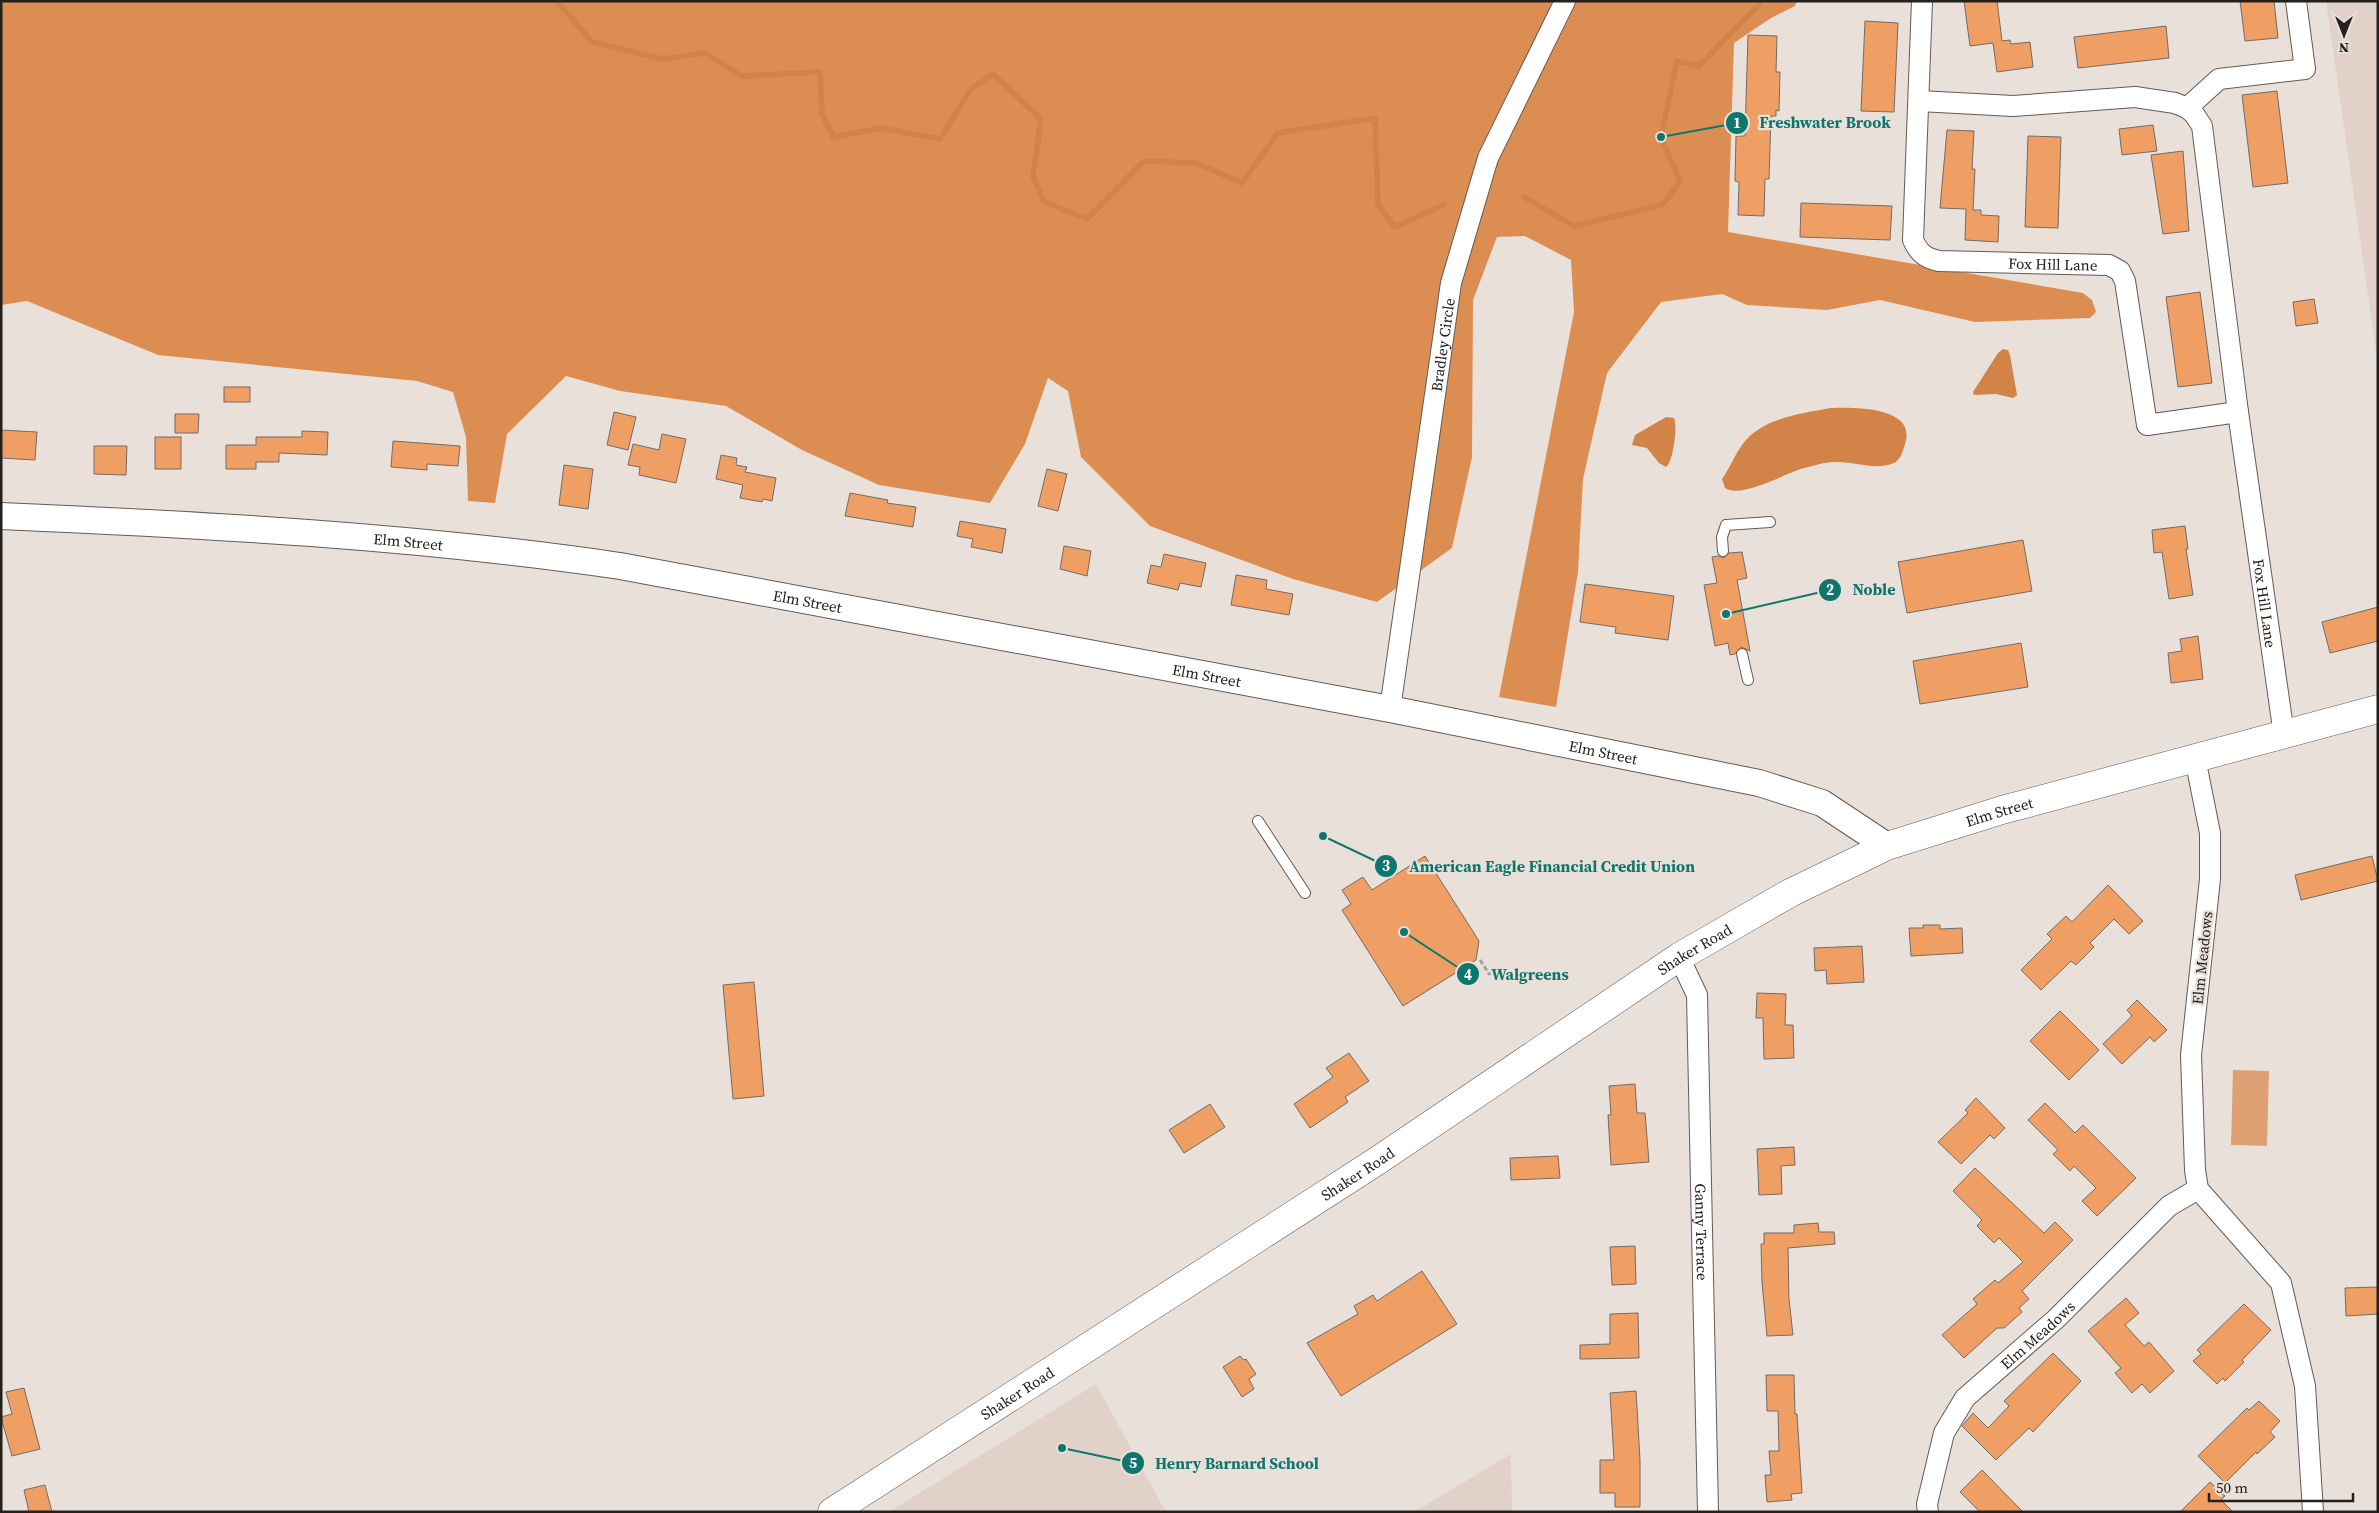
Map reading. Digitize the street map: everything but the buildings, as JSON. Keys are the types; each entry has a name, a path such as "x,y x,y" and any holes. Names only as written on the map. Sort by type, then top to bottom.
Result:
{"main road":[{"name":"Elm Street","path":"1887,846 2002,810 2378,709"},
{"name":"Shaker Road","path":"832,1512 1377,1161 1679,957 1790,893 1887,846"}],"street":[{"name":"Bradley Circle","path":"1390,709 1451,283 1488,158 1565,1"},
{"name":"Fox Hill Lane","path":"1922,1 1913,240 1918,251 1926,258 1939,261 2109,265 2120,271 2125,281 2147,425 2238,412"},
{"path":"1919,101 2013,106 2135,97 2175,103 2186,108 2219,79 2305,68 2296,1"},
{"name":"Fox Hill Lane","path":"2186,108 2194,114 2202,126 2238,412 2284,735"},
{"name":"Elm Street","path":"1,516 343,535 527,552 620,566 1390,709 1759,783 1822,802 1887,846"},
{"name":"Elm Meadows","path":"1928,1512 1926,1504 1944,1433 1965,1398 2056,1319 2169,1206 2198,1190 2195,1170 2191,1055 2210,869 2210,833 2195,758"},
{"name":"Ganny Terrace","path":"1679,957 1697,995 1708,1512"},
{"path":"2198,1190 2281,1283 2304,1386 2313,1512"}],"lane":[{"path":"1723,551 1722,537 1726,526 1770,522"},
{"path":"1742,654 1748,680"},
{"path":"1258,821 1305,893"}],"path":[{"path":"1480,960 1490,975"}],"shaded area":[{"path":"1,1 1797,1 1795,6 1771,18 1734,43 1728,232 2083,293 2092,300 2096,312 2090,318 1975,322 1880,300 1827,310 1747,305 1722,294 1661,302 1607,373 1583,479 1578,572 1556,707 1499,697 1574,312 1571,260 1525,236 1497,237 1473,300 1472,457 1452,548 1377,602 1293,579 1150,526 1081,457 1068,391 1048,378 1025,444 990,503 879,485 802,450 726,406 620,391 566,376 507,434 495,503 468,501 466,437 453,392 417,381 158,355 27,301 1,305"},
{"path":"2326,1 2378,1 2378,366"},
{"path":"2003,349 2008,350 2010,355 2017,395 2013,398 1996,394 1974,395 1973,392 1998,353"},
{"path":"1830,408 1881,411 1902,422 1906,432 1905,444 1898,460 1894,463 1879,466 1842,462 1826,463 1804,468 1752,488 1732,491 1725,488 1722,479 1739,449 1750,436 1770,423 1794,415"},
{"path":"1666,417 1674,418 1675,428 1673,452 1666,467 1659,463 1647,448 1632,445 1635,435"},
{"path":"2233,1070 2269,1071 2267,1146 2231,1145"},
{"path":"1096,1384 1166,1512 889,1512"},
{"path":"1511,1454 1512,1512 1414,1512"}],"waterway":[{"path":"557,1 592,42 663,59 705,53 742,76 820,72 822,114 833,137 881,128 940,139 970,90 993,74 1041,119 1033,176 1044,202 1087,219 1144,161 1196,163 1242,183 1278,133 1375,118 1378,205 1395,227 1443,205"},
{"path":"1524,197 1574,226 1662,205 1680,182 1661,137 1677,61 1699,66 1759,5 1760,1"}],"place":[{"name":"Freshwater Brook","path":"1661,137"},
{"name":"Noble","path":"1726,614"},
{"name":"American Eagle Financial Credit Union","path":"1323,836"},
{"name":"Walgreens","path":"1404,932"},
{"name":"Henry Barnard School","path":"1062,1448"}]}
